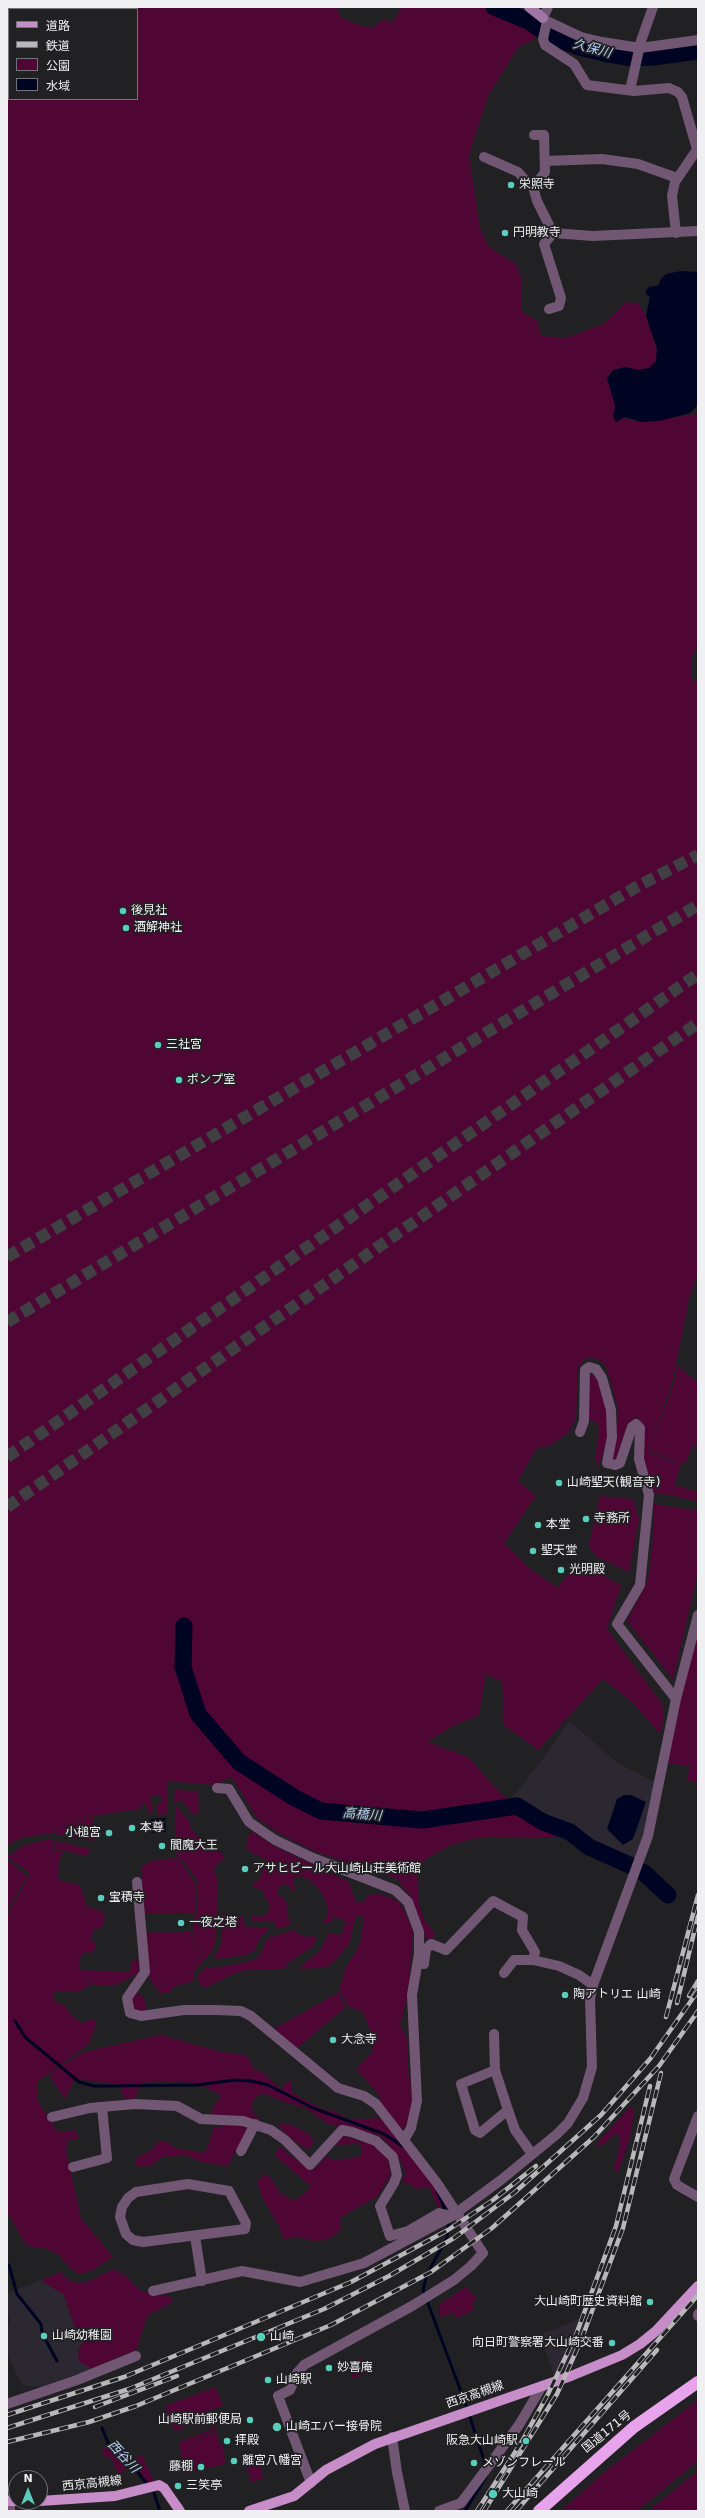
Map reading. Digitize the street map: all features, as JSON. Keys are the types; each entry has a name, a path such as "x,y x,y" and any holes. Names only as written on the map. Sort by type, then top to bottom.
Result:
{"highway":[{"name":"国道171号","path":"539,2511 634,2427 698,2382"}],"main road":[{"name":"西京高槻線","path":"249,2511 286,2500 302,2492 326,2470 392,2437 597,2366 640,2344 656,2331 698,2287"},
{"name":"西京高槻線","path":"48,2500 115,2496 159,2485 164,2488 180,2511"}],"street":[{"path":"529,7 545,26 639,54 698,40"},
{"path":"548,7 545,26 545,45 574,64 587,85 630,90 669,88 678,92 682,97 698,149 677,178 672,196 676,233"},
{"path":"630,90 639,54 654,7"},
{"path":"532,184 540,179 544,172 545,161 544,135 534,135"},
{"path":"484,157 518,172 527,182 532,184 537,201 553,233"},
{"path":"545,161 602,159 655,168 677,178"},
{"path":"553,233 593,236 698,231"},
{"path":"549,309 559,306 561,298 544,244 553,233"},
{"path":"580,1432 584,1421 585,1370 589,1367 596,1369 602,1378 611,1410 612,1437 607,1463 615,1465 620,1463 632,1428 636,1424 640,1428 639,1459 649,1495 640,1585 617,1624 676,1699"},
{"path":"153,2291 242,2271 290,2282 312,2280 364,2263 454,2215 558,2134 571,2118 583,2098 592,2067 590,1999 593,1985 648,1836 676,1699 698,1614"},
{"path":"217,1788 229,1789 249,1822 275,1840 313,1858 380,1884 402,1895 408,1902 418,1932 419,1954 412,1995 417,2101 412,2128 404,2140"},
{"path":"137,1882 145,1972 127,1998 128,2008 134,2016 184,2009 246,2013 338,2088 359,2094 376,2104 437,2182 454,2215 483,2253 458,2277 412,2306 304,2365 297,2373 290,2390 278,2396 311,2483"},
{"path":"416,1971 425,1964 426,1949 432,1944 446,1950 494,1901 523,1917 522,1930 535,1952 533,1960"},
{"path":"504,1973 514,1960 533,1960 559,1966 579,1975 593,1985"},
{"path":"494,2034 495,2070 515,2130 532,2154"},
{"path":"495,2070 461,2084 475,2130 480,2133 508,2110"},
{"path":"52,2117 102,2107 135,2104 177,2106 201,2119 243,2121 271,2130 285,2140 310,2165 342,2130 364,2136 388,2149 394,2157 397,2175 394,2183 380,2206 390,2236 408,2231 439,2213 454,2215"},
{"path":"73,2167 107,2158 102,2107"},
{"path":"698,2116 674,2179 677,2185 698,2197"},
{"path":"241,2151 255,2124"},
{"path":"188,2184 229,2191 246,2223 245,2229 195,2236 143,2242 133,2240 122,2226 120,2217 122,2207 128,2198 136,2192 188,2184"},
{"path":"195,2236 202,2280"},
{"path":"7,2404 77,2380 136,2356"},
{"path":"439,2511 461,2503 519,2425 542,2386"},
{"path":"392,2437 396,2472 406,2511"}],"shaded area":[{"path":"569,1721 619,1764 655,1782 652,1803 635,1864 591,1845 570,1831 544,1822 510,1800 546,1755"},
{"name":"山崎幼稚園","path":"41,2280 64,2295 74,2325 84,2341 78,2352 92,2369 40,2387 22,2385 7,2354 7,2332 10,2319 7,2316 7,2293"},
{"path":"581,2318 587,2333 572,2366 553,2373 540,2335"}],"green space":[{"path":"7,7 337,7 339,16 358,25 372,28 384,19 392,23 402,7 511,7 531,24 536,37 532,41 519,46 488,96 469,155 480,229 489,247 516,264 522,279 521,311 537,321 541,336 566,338 604,324 626,302 639,304 646,316 657,349 656,361 650,368 638,370 625,367 607,379 615,406 613,416 641,422 698,414 698,647 692,656 692,681 698,681 698,1274 689,1299 673,1380 648,1452 681,1465 674,1485 698,1492 698,1501 653,1492 642,1459 645,1430 638,1417 628,1423 615,1462 610,1461 616,1434 618,1407 606,1366 599,1360 589,1357 582,1362 578,1368 576,1418 569,1432 551,1445 536,1449 518,1481 536,1496 504,1543 529,1568 558,1588 577,1562 621,1585 607,1629 662,1704 664,1717 660,1734 633,1703 603,1679 538,1750 504,1725 502,1682 486,1674 479,1715 453,1726 427,1742 468,1757 501,1794 541,1823 554,1829 560,1838 481,1837 451,1845 426,1859 417,1867 419,1905 424,1919 435,1934 433,1938 427,1940 410,1894 403,1888 398,1879 316,1852 280,1834 256,1817 232,1777 214,1785 168,1781 167,1814 158,1815 157,1803 162,1803 161,1796 153,1796 150,1798 153,1808 152,1813 149,1814 146,1803 143,1804 140,1809 87,1817 67,1826 56,1827 54,1833 20,1838 7,1846"},
{"path":"677,1365 698,1383 698,1447 693,1445 686,1462 680,1464 649,1450 675,1381"},
{"path":"589,1375 596,1376 608,1411 608,1436 599,1466 595,1461 599,1429 597,1423 589,1419"},
{"path":"600,1496 633,1499 639,1519 629,1572 597,1557 589,1546"},
{"path":"654,1504 698,1511 698,1573 673,1679 627,1621 648,1581 653,1539"},
{"path":"698,1633 698,1783 687,1780 690,1766 667,1763 672,1736"},
{"path":"175,1789 198,1792 199,1812 193,1815 182,1800 174,1803"},
{"path":"175,1805 189,1821 190,1827 204,1845 217,1849 225,1857 216,1866 214,1872 218,1879 216,1940 212,1951 194,1972 193,1981 173,1987 171,1992 161,1993 157,1991 157,1987 188,1977 203,1953 192,1942 194,1918 197,1912 198,1881 183,1861 177,1858"},
{"path":"87,1818 93,1818 95,1841 55,1834 57,1827 67,1827"},
{"path":"253,1832 272,1845 349,1882 356,1902 364,1902 368,1895 378,1894 397,1900 406,1914 413,1930 408,1994 400,2025 408,2040 408,2067 413,2103 408,2122 402,2130 380,2103 380,2096 356,2069 372,2053 373,2039 363,2012 349,2007 339,1991 346,1967 360,1945 364,1916 356,1916 350,1942 336,1960 329,1966 321,1968 298,1969 320,1951 329,1933 341,1935 346,1922 334,1916 331,1922 322,1924 327,1917 328,1908 322,1893 312,1882 302,1876 293,1878 295,1890 292,1891 287,1883 277,1888 277,1895 285,1899 290,1925 277,1929 273,1921 252,1921 252,1915 260,1917 268,1913 270,1905 264,1896 264,1890 254,1888 253,1883 258,1882 267,1860 252,1853 246,1847 249,1835"},
{"path":"49,1839 54,1840 52,1849 64,1852 59,1860 58,1880 80,1885 87,1907 102,1911 105,1915 103,1927 93,1930 91,1940 95,1943 96,1948 92,1953 87,1952 81,1955 79,1970 130,1972 131,1963 135,1960 138,1960 139,1968 139,1973 115,1985 93,1985 84,1975 91,1985 77,1992 55,1991 53,1996 55,2002 66,2006 71,2015 82,2023 92,2019 97,2022 89,2044 37,2082 37,2100 56,2130 62,2132 75,2130 78,2135 78,2140 68,2140 66,2150 81,2218 113,2257 91,2271 80,2274 72,2270 59,2255 47,2249 27,2246 7,2212 7,1916 30,1873 7,1857 23,1846"},
{"path":"56,1841 90,1849 88,1856 54,1848"},
{"path":"175,1858 182,1863 195,1884 195,1913 145,1913 141,1867 152,1861"},
{"path":"7,1860 27,1876 7,1911"},
{"path":"225,1914 237,1921 242,1915 245,1927 268,1927 267,1932 261,1936 255,1950 247,1955 214,1959 222,1942 221,1915"},
{"path":"293,1930 304,1937 315,1936 316,1940 312,1947 288,1963 284,1969 247,1970 235,1973 205,1988 200,1984 197,1977 206,1967 220,1967 255,1960 261,1954 267,1939"},
{"path":"191,1932 191,1942 202,1953 188,1977 155,1987 148,1975 145,1933"},
{"path":"138,1992 140,1996 144,1996 147,2012 135,2011 131,2007 132,1999"},
{"path":"338,1993 346,2007 297,2048 274,2029"},
{"path":"161,2035 221,2052 247,2055 254,2070 262,2072 282,2090 285,2083 291,2080 292,2092 299,2097 327,2111 333,2110 349,2120 378,2118 383,2121 449,2205 437,2207 430,2187 417,2189 402,2180 406,2174 399,2157 382,2137 360,2130 328,2124 306,2108 284,2102 263,2093 256,2097 251,2106 253,2113 260,2119 219,2116 210,2114 221,2095 197,2083 160,2081 141,2083 135,2099 124,2098 120,2087 116,2084 75,2079 65,2099 50,2077 52,2072 84,2052"},
{"path":"633,2106 634,2115 629,2141 618,2173 614,2169 620,2145 619,2135 614,2134 605,2144 597,2147 598,2142 630,2107"},
{"path":"279,2123 292,2125 309,2134 314,2142 310,2149 303,2147 283,2132"},
{"path":"245,2126 247,2130 228,2166 201,2162 186,2155 162,2157 152,2165 135,2165 137,2158 153,2149 157,2142 166,2141 175,2148 203,2153 208,2147 213,2128"},
{"path":"341,2135 362,2142 364,2140 377,2148 387,2156 391,2174 377,2197 341,2217 340,2231 327,2240 313,2241 298,2237 283,2239 279,2226 262,2197 257,2182 265,2174 271,2178 281,2194 294,2201 304,2194 311,2186 275,2156 279,2146 309,2170 314,2170 326,2156 333,2160 360,2157 362,2153 360,2144 333,2145"},
{"path":"113,2269 127,2277 141,2291 154,2295 172,2297 172,2303 148,2315 135,2353 128,2353 92,2369 79,2362 78,2352 84,2340 74,2325 64,2295 41,2280 61,2272 69,2281 80,2283 90,2281"},
{"path":"466,2287 477,2299 472,2303 474,2310 456,2318 454,2312 441,2318 439,2305"},
{"path":"362,2357 369,2371 354,2379 350,2373 354,2372 351,2367 343,2371 340,2366 346,2363 347,2365"},
{"path":"216,2387 223,2406 200,2414 202,2420 175,2431 165,2406"},
{"path":"698,2400 698,2461 637,2511 561,2511 606,2471"},
{"path":"240,2410 241,2413 214,2419 216,2431 184,2444 217,2432 219,2445 222,2444 224,2448 225,2464 190,2472 185,2451 189,2473 184,2474 179,2442 213,2429 211,2419"},
{"path":"106,2447 127,2463 127,2469 123,2470 121,2475 119,2475 113,2464 112,2458 106,2457 101,2452"},
{"path":"142,2455 154,2481 149,2483 131,2461"},
{"path":"260,2462 263,2479 251,2482 247,2465"},
{"path":"698,2471 698,2511 649,2511 684,2482"}],"water":[{"path":"681,271 698,272 698,405 690,413 659,421 641,422 625,417 616,422 613,416 615,406 607,378 613,370 625,367 638,370 649,368 656,361 657,349 646,316 650,297 646,294 646,290 649,287 659,285 660,280 666,274"},
{"path":"624,1795 631,1795 646,1802 633,1839 623,1845 607,1829 617,1799"},
{"path":"165,1818 166,1832 151,1833 150,1819"}],"waterway":[{"name":"久保川","path":"494,7 530,22 548,35 579,47 608,54 631,58 653,57 698,51"},
{"name":"高橋川","path":"184,1626 183,1667 198,1714 239,1762 295,1798 321,1811 422,1820 517,1806 543,1822 570,1832 589,1847 634,1867"},
{"name":"高橋川","path":"643,1872 668,1895"},
{"path":"15,2021 25,2037 79,2082 94,2086 109,2086 197,2085 235,2080 252,2081 268,2085 313,2108 384,2134 404,2147"},
{"path":"437,2191 446,2212"},
{"path":"449,2220 447,2238 427,2274 423,2290 466,2405 486,2466"},
{"path":"9,2265 17,2294 41,2324 42,2333 57,2361"},
{"name":"西谷川","path":"102,2428 108,2443 128,2460 147,2484"},
{"path":"465,2511 486,2477"},
{"name":"西谷川","path":"154,2493 160,2511"}],"tunnel":[{"path":"7,1257 638,886 698,855"},
{"path":"7,1322 698,905"},
{"path":"7,1457 698,974"},
{"path":"7,1507 698,1023"}],"railway":[{"path":"666,2017 698,1895"},
{"path":"677,2003 698,1916"},
{"path":"689,1996 698,1981"},
{"path":"7,2428 129,2389 324,2309 389,2276 454,2238 514,2193 601,2115 650,2059 698,1991"},
{"path":"7,2442 89,2422 136,2406 331,2325 431,2272 492,2228 594,2137 659,2066 698,2011"},
{"path":"484,2511 557,2394 582,2338 623,2228 661,2073"},
{"path":"477,2511 521,2443 548,2394 576,2335 616,2226 650,2086"},
{"path":"7,2415 124,2377 351,2282 448,2230 493,2200 536,2166"},
{"path":"507,2511 698,2295"},
{"path":"516,2511 657,2350"},
{"path":"95,2407 177,2376"}],"place":[{"name":"栄照寺","path":"511,185"},
{"name":"円明教寺","path":"505,233"},
{"name":"後見社","path":"123,911"},
{"name":"酒解神社","path":"126,928"},
{"name":"三社宮","path":"158,1045"},
{"name":"ポンプ室","path":"179,1080"},
{"name":"山崎聖天(観音寺)","path":"559,1483"},
{"name":"寺務所","path":"586,1519"},
{"name":"本堂","path":"538,1525"},
{"name":"聖天堂","path":"533,1551"},
{"name":"光明殿","path":"561,1570"},
{"name":"本尊","path":"132,1828"},
{"name":"小槌宮","path":"109,1833"},
{"name":"閻魔大王","path":"162,1846"},
{"name":"アサヒビール大山崎山荘美術館","path":"245,1869"},
{"name":"宝積寺","path":"101,1898"},
{"name":"一夜之塔","path":"181,1923"},
{"name":"陶アトリエ 山崎","path":"565,1995"},
{"name":"大念寺","path":"333,2040"},
{"name":"大山崎町歴史資料館","path":"650,2302"},
{"name":"山崎幼稚園","path":"44,2336"},
{"name":"山崎","path":"261,2337"},
{"name":"向日町警察署大山崎交番","path":"612,2343"},
{"name":"妙喜庵","path":"329,2368"},
{"name":"山崎駅","path":"268,2380"},
{"name":"山崎駅前郵便局","path":"250,2420"},
{"name":"山崎エバー接骨院","path":"277,2427"},
{"name":"拝殿","path":"227,2441"},
{"name":"阪急大山崎駅","path":"526,2441"},
{"name":"離宮八幡宮","path":"234,2461"},
{"name":"メゾンフレール","path":"474,2463"},
{"name":"藤棚","path":"201,2467"},
{"name":"三笑亭","path":"178,2486"},
{"name":"大山崎","path":"493,2494"}]}
